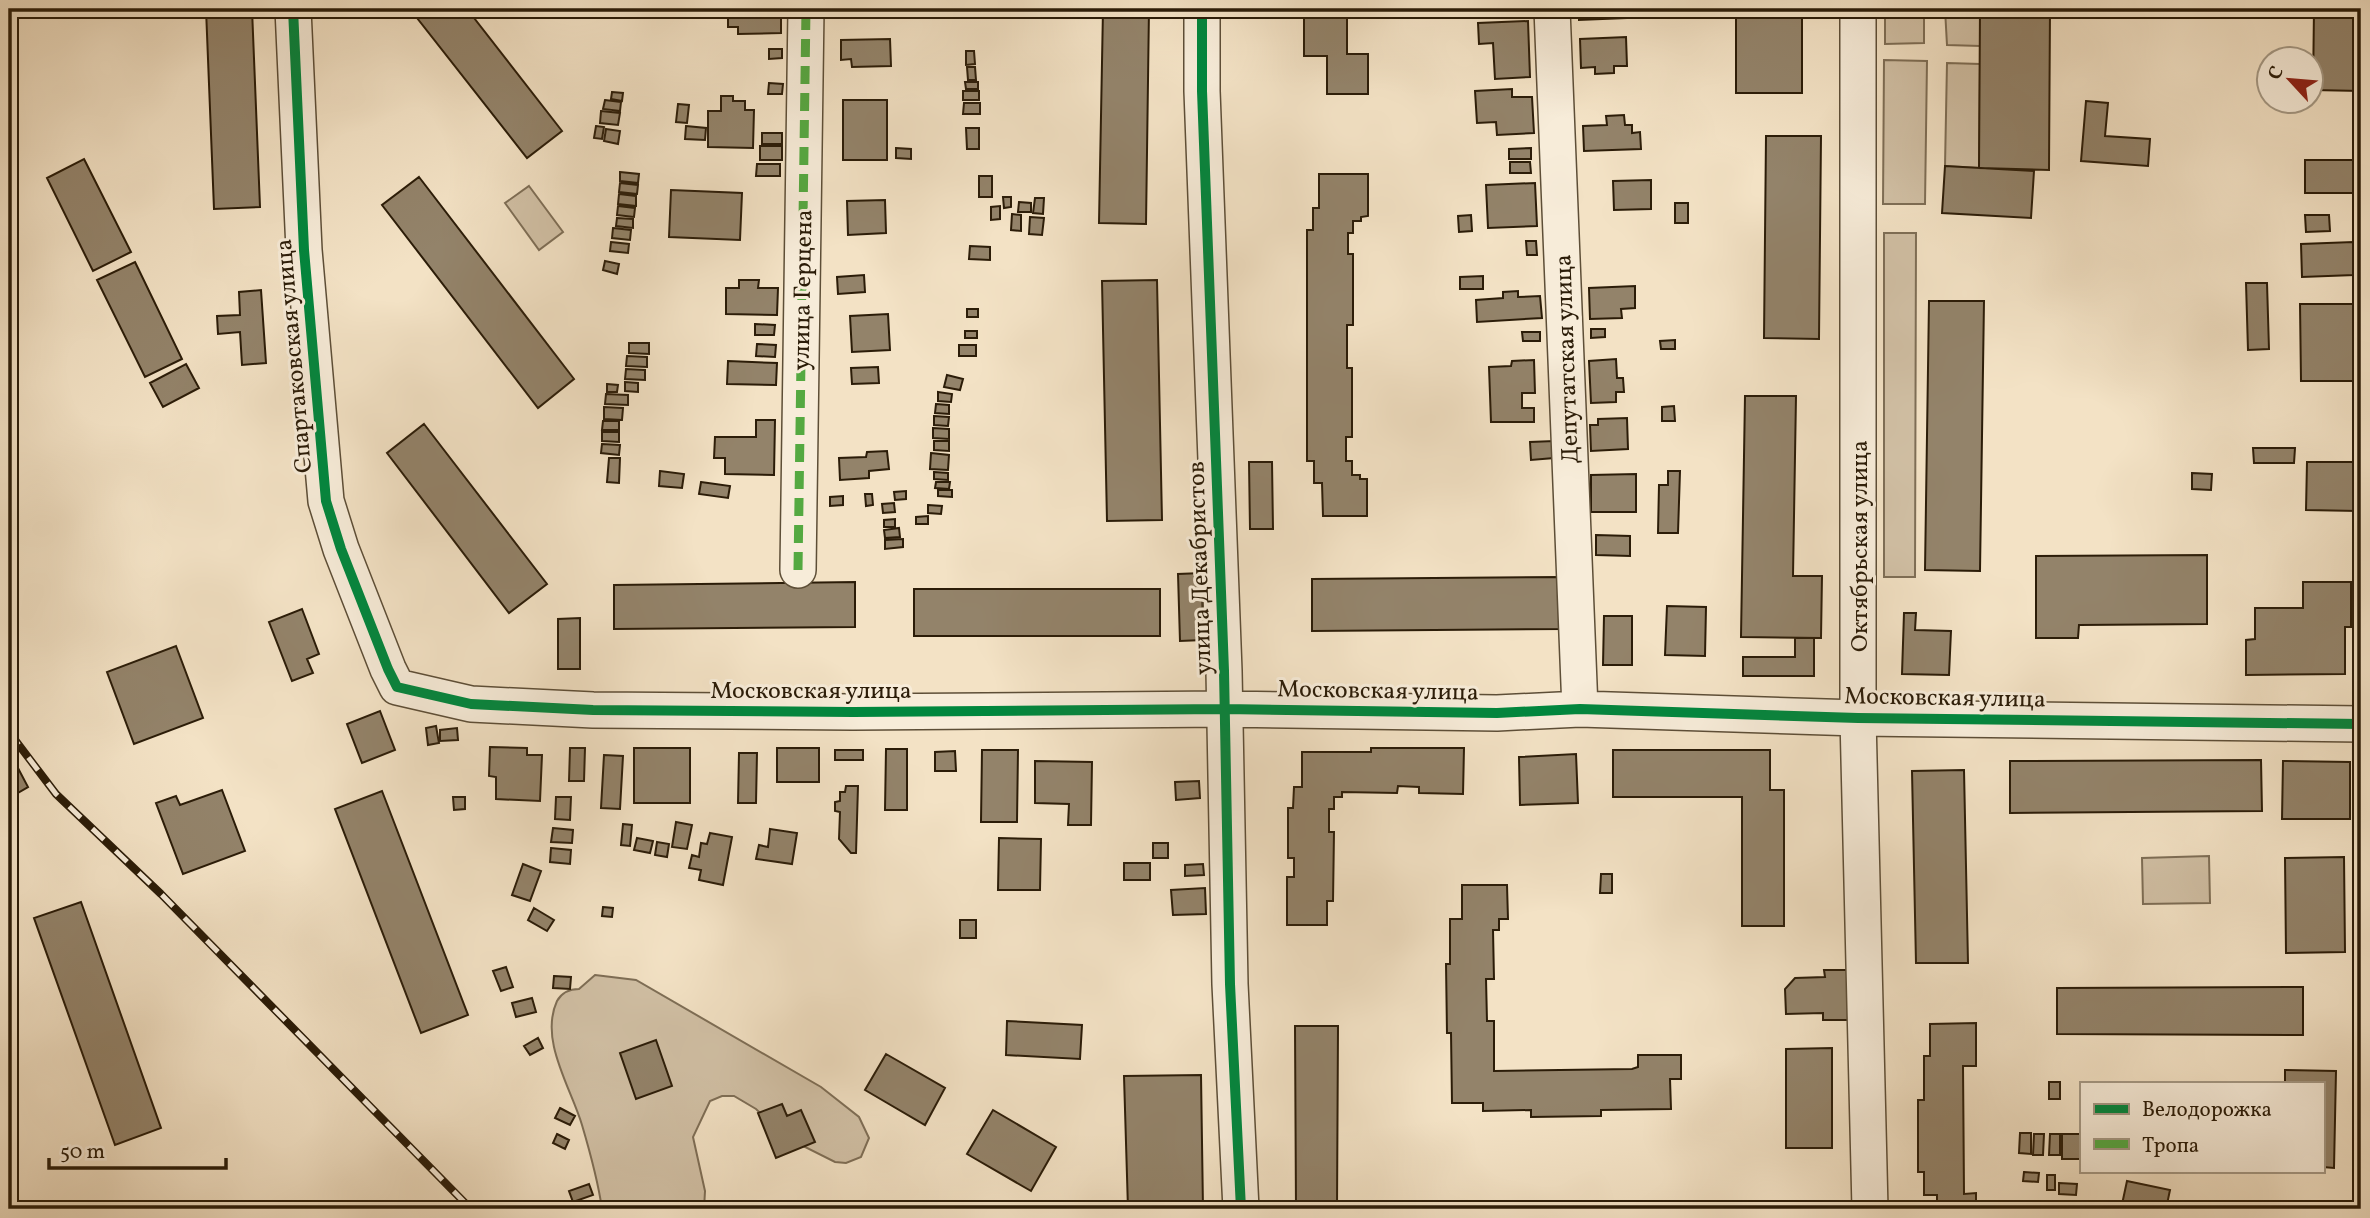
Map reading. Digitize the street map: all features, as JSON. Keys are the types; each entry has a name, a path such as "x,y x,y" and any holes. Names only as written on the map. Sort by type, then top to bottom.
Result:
{"street":[{"name":"Спартаковская улица","path":"293,9 304,250 326,501 341,549 397,687"},
{"name":"улица Герцена","path":"798,570 806,9"},
{"name":"улица Декабристов","path":"1202,9 1202,91 1224,709 1230,984 1241,1209"},
{"name":"Депутатская улица","path":"1552,9 1580,709"},
{"name":"Октябрьская улица","path":"1858,9 1858,718 1870,1209"},
{"name":"Московская улица","path":"397,687 471,704 593,710 866,712 1224,709 1497,713 1580,709 1858,718 2361,724"}],"shaded area":[{"path":"1885,9 1924,9 1924,43 1885,44"},
{"path":"1945,9 1980,9 1980,46 1947,45"},
{"path":"1884,60 1927,61 1925,204 1883,204"},
{"path":"1947,63 1980,64 1979,168 1945,166"},
{"path":"529,186 563,232 539,250 505,203"},
{"path":"1884,233 1916,233 1915,577 1884,577"},
{"path":"2209,856 2210,903 2143,904 2142,858"},
{"path":"595,975 636,980 821,1087 859,1117 869,1138 861,1157 846,1163 835,1162 785,1137 756,1109 734,1096 722,1096 710,1101 693,1137 705,1191 704,1209 602,1209 588,1146 559,1064 552,1032 552,1016 559,998 566,992 579,989"}],"building":[{"path":"206,9 252,9 260,207 214,209"},
{"path":"410,9 467,9 562,131 527,158"},
{"path":"728,9 781,9 781,33 738,34 738,27 728,27"},
{"path":"1103,9 1149,9 1146,224 1099,223"},
{"path":"1304,9 1347,9 1347,54 1368,54 1368,94 1327,94 1327,56 1304,56"},
{"path":"1579,9 1625,9 1626,18 1579,20"},
{"path":"1736,9 1802,9 1802,93 1736,93"},
{"path":"1980,9 2050,9 2049,170 1979,168"},
{"path":"2314,9 2361,9 2361,91 2324,90 2324,46 2314,46"},
{"path":"1528,21 1530,77 1495,79 1493,43 1479,44 1478,23"},
{"path":"1626,37 1627,66 1614,66 1614,73 1595,74 1595,67 1581,68 1580,39"},
{"path":"890,39 891,66 852,67 851,59 841,60 841,40"},
{"path":"769,49 782,49 782,58 769,59"},
{"path":"966,51 974,51 975,64 966,65"},
{"path":"967,67 975,67 976,80 968,80"},
{"path":"965,82 978,82 978,89 966,89"},
{"path":"769,83 783,84 782,94 768,94"},
{"path":"1512,89 1512,97 1532,97 1534,133 1497,135 1496,122 1477,123 1475,91"},
{"path":"963,91 979,91 979,100 963,100"},
{"path":"612,92 623,93 622,101 611,99"},
{"path":"721,96 733,96 733,101 745,101 745,110 754,110 753,148 708,147 708,111 721,111"},
{"path":"605,100 621,102 620,111 603,109"},
{"path":"843,100 887,100 887,160 843,160"},
{"path":"2086,101 2108,103 2105,136 2150,139 2148,166 2081,161"},
{"path":"964,103 980,103 980,114 963,114"},
{"path":"678,104 689,105 687,123 676,122"},
{"path":"601,111 620,113 618,125 600,123"},
{"path":"1624,115 1625,125 1632,125 1632,133 1640,132 1641,149 1584,151 1583,126 1607,125 1606,116"},
{"path":"596,126 604,127 602,139 594,138"},
{"path":"686,126 706,128 705,140 685,139"},
{"path":"966,128 979,128 979,149 967,149"},
{"path":"606,129 620,131 618,144 604,141"},
{"path":"762,133 782,133 782,144 762,144"},
{"path":"1766,136 1821,136 1819,339 1764,338"},
{"path":"760,146 782,146 782,160 760,160"},
{"path":"896,148 911,149 911,159 896,158"},
{"path":"1531,148 1531,159 1509,159 1509,149"},
{"path":"84,159 131,252 93,271 47,178"},
{"path":"2305,160 2361,160 2361,193 2305,193"},
{"path":"1510,162 1530,162 1531,173 1510,173"},
{"path":"757,164 780,164 780,176 756,176"},
{"path":"1945,166 2034,171 2031,218 1942,213"},
{"path":"620,172 639,174 638,183 620,181"},
{"path":"1319,174 1368,174 1368,216 1361,217 1361,221 1353,221 1353,233 1348,233 1348,254 1353,254 1353,325 1347,325 1347,368 1352,368 1352,437 1346,437 1346,461 1352,461 1352,475 1367,479 1367,516 1323,516 1322,483 1314,483 1314,461 1307,461 1307,230 1313,230 1313,208 1319,208"},
{"path":"979,176 992,176 992,197 979,197"},
{"path":"419,177 574,379 538,408 382,205"},
{"path":"1651,180 1651,209 1614,210 1613,181"},
{"path":"620,183 638,185 637,194 619,192"},
{"path":"1535,183 1537,226 1488,228 1486,185"},
{"path":"671,190 742,193 740,240 669,237"},
{"path":"619,194 636,196 636,206 618,204"},
{"path":"1003,197 1011,197 1011,207 1004,208"},
{"path":"1035,198 1044,198 1043,214 1033,213"},
{"path":"885,200 886,233 848,235 847,201"},
{"path":"1019,202 1031,203 1031,212 1018,212"},
{"path":"1675,203 1688,203 1688,223 1675,223"},
{"path":"618,206 635,208 634,217 617,215"},
{"path":"1000,206 1000,219 991,220 991,207"},
{"path":"1012,214 1021,215 1021,231 1011,230"},
{"path":"1471,215 1472,231 1459,232 1458,216"},
{"path":"2305,215 2329,215 2330,231 2306,232"},
{"path":"1030,217 1044,218 1042,235 1029,234"},
{"path":"617,218 633,219 633,228 616,226"},
{"path":"613,228 631,230 630,240 612,238"},
{"path":"1526,241 1536,241 1537,255 1527,255"},
{"path":"611,242 629,244 628,253 610,251"},
{"path":"2353,242 2354,275 2302,277 2301,244"},
{"path":"970,246 990,247 990,260 969,259"},
{"path":"605,261 619,264 617,274 603,270"},
{"path":"135,262 182,359 145,377 97,280"},
{"path":"864,275 865,292 838,294 837,277"},
{"path":"1483,276 1483,289 1460,289 1460,277"},
{"path":"739,280 759,280 758,288 778,288 777,315 726,314 726,288 739,288"},
{"path":"1157,280 1162,520 1107,521 1102,281"},
{"path":"2246,283 2267,283 2269,349 2248,350"},
{"path":"1635,286 1635,308 1621,309 1622,318 1590,319 1589,288"},
{"path":"261,290 266,363 242,365 240,332 218,334 217,316 240,315 239,292"},
{"path":"1518,291 1518,297 1540,296 1542,318 1477,322 1476,300 1503,298 1503,292"},
{"path":"1929,301 1984,301 1980,571 1925,570"},
{"path":"2300,304 2361,304 2361,381 2301,381"},
{"path":"967,309 978,309 978,317 967,317"},
{"path":"888,314 890,350 852,352 850,316"},
{"path":"755,324 775,325 774,335 755,335"},
{"path":"1591,329 1605,329 1605,337 1591,338"},
{"path":"965,331 977,331 977,338 965,338"},
{"path":"1522,332 1540,332 1540,341 1523,341"},
{"path":"1675,340 1675,349 1661,349 1660,341"},
{"path":"629,343 649,343 649,354 629,353"},
{"path":"757,344 776,345 775,357 756,356"},
{"path":"959,345 976,345 976,356 959,356"},
{"path":"627,356 647,357 647,367 626,366"},
{"path":"1616,359 1617,378 1623,378 1624,392 1616,392 1616,402 1591,403 1589,361"},
{"path":"1534,360 1535,393 1522,393 1522,408 1534,408 1534,422 1491,422 1489,367 1511,366 1512,361"},
{"path":"728,361 777,363 776,385 727,384"},
{"path":"186,364 199,388 163,407 150,383"},
{"path":"878,367 879,383 852,384 851,368"},
{"path":"626,369 645,370 645,380 625,379"},
{"path":"947,375 963,379 960,390 944,387"},
{"path":"625,382 638,383 638,392 625,391"},
{"path":"607,384 618,385 617,392 607,392"},
{"path":"938,392 952,394 951,402 938,401"},
{"path":"606,394 628,395 628,405 605,404"},
{"path":"1745,396 1796,396 1793,576 1822,576 1821,638 1741,637"},
{"path":"936,404 949,405 949,414 935,413"},
{"path":"1674,406 1675,421 1662,421 1662,407"},
{"path":"604,407 623,408 622,420 604,419"},
{"path":"934,416 949,417 948,426 934,425"},
{"path":"1627,418 1628,449 1591,451 1590,425 1598,425 1598,419"},
{"path":"756,420 775,420 774,475 725,474 725,458 714,458 715,437 756,437"},
{"path":"603,421 619,421 619,430 602,430"},
{"path":"424,424 547,584 509,613 387,453"},
{"path":"933,428 949,429 949,439 933,438"},
{"path":"602,432 619,432 619,442 602,441"},
{"path":"934,441 949,441 949,451 934,450"},
{"path":"1554,441 1554,458 1531,460 1530,442"},
{"path":"602,444 620,445 619,455 601,453"},
{"path":"2253,448 2295,448 2294,463 2254,463"},
{"path":"887,451 889,469 869,471 869,478 840,480 839,458 866,457 867,452"},
{"path":"931,453 949,455 948,470 930,469"},
{"path":"609,458 620,458 619,483 607,482"},
{"path":"1249,462 1272,462 1273,529 1250,529"},
{"path":"2307,462 2359,462 2358,511 2306,510"},
{"path":"660,471 684,474 682,488 659,486"},
{"path":"1668,471 1680,471 1678,533 1658,533 1659,485 1668,485"},
{"path":"934,472 948,473 948,480 934,479"},
{"path":"2192,473 2212,474 2211,490 2192,489"},
{"path":"1636,474 1636,512 1591,512 1591,475"},
{"path":"701,482 730,486 728,498 699,494"},
{"path":"936,482 950,482 949,489 935,488"},
{"path":"938,490 952,490 952,497 938,496"},
{"path":"906,491 906,499 895,500 894,492"},
{"path":"865,494 872,494 873,505 866,506"},
{"path":"843,496 843,505 830,506 830,497"},
{"path":"894,503 895,512 883,513 882,504"},
{"path":"928,505 942,506 941,514 928,513"},
{"path":"928,516 928,524 916,524 916,517"},
{"path":"895,519 895,527 884,527 884,520"},
{"path":"899,528 900,537 885,538 884,530"},
{"path":"1596,535 1630,536 1630,556 1596,555"},
{"path":"903,539 903,547 885,549 885,540"},
{"path":"2207,555 2207,624 2079,625 2078,638 2036,638 2036,556"},
{"path":"1202,573 1203,640 1180,641 1178,574"},
{"path":"1563,577 1563,629 1312,631 1312,579"},
{"path":"855,582 855,627 614,629 614,585"},
{"path":"2303,582 2351,582 2351,627 2345,627 2345,674 2246,675 2246,640 2255,639 2255,608 2303,608"},
{"path":"914,589 1160,589 1160,636 914,636"},
{"path":"1667,606 1706,607 1705,656 1665,655"},
{"path":"302,609 319,654 307,659 313,673 292,681 269,622"},
{"path":"1904,613 1916,613 1915,630 1951,631 1949,675 1902,674"},
{"path":"1604,616 1632,616 1632,665 1603,665"},
{"path":"580,618 580,669 558,669 558,619"},
{"path":"1795,638 1814,638 1814,676 1743,676 1743,657 1795,657"},
{"path":"176,646 203,718 134,744 107,672"},
{"path":"380,711 395,750 362,763 347,724"},
{"path":"436,726 439,743 428,745 426,728"},
{"path":"457,728 458,740 440,741 440,730"},
{"path":"490,747 527,748 527,755 542,755 540,801 496,799 496,777 489,776"},
{"path":"570,748 585,748 584,781 569,781"},
{"path":"634,748 690,748 690,803 634,803"},
{"path":"777,748 819,748 819,782 777,782"},
{"path":"1371,748 1464,748 1463,794 1419,793 1419,787 1398,786 1397,793 1342,792 1342,797 1334,797 1334,809 1329,809 1329,832 1334,832 1333,901 1327,901 1327,925 1287,925 1287,877 1294,877 1294,858 1288,858 1288,808 1293,808 1294,787 1302,787 1302,752 1371,752"},
{"path":"886,749 907,749 907,810 885,810"},
{"path":"835,750 863,750 863,760 835,760"},
{"path":"982,750 1018,750 1017,822 981,822"},
{"path":"1613,750 1770,750 1770,790 1784,790 1784,926 1742,926 1742,797 1613,797"},
{"path":"9,751 28,787 9,798"},
{"path":"955,751 956,771 935,771 935,752"},
{"path":"739,753 757,753 756,803 738,803"},
{"path":"1576,754 1578,803 1520,805 1519,757"},
{"path":"604,755 623,756 620,809 601,808"},
{"path":"2261,760 2262,811 2010,813 2010,761"},
{"path":"1035,761 1092,762 1091,825 1068,825 1069,804 1035,803"},
{"path":"2283,761 2350,762 2350,819 2282,819"},
{"path":"1964,770 1968,963 1916,963 1912,771"},
{"path":"1199,781 1200,798 1176,800 1175,782"},
{"path":"846,786 858,786 856,853 851,853 839,839 840,812 835,811 835,802 840,801 840,792 845,792"},
{"path":"222,790 245,851 183,874 156,803 176,796 180,805"},
{"path":"382,791 468,1015 421,1033 335,809"},
{"path":"453,797 465,797 465,809 454,810"},
{"path":"556,797 571,797 570,820 555,819"},
{"path":"676,822 692,825 687,849 672,847"},
{"path":"623,824 632,825 630,846 621,845"},
{"path":"553,828 573,830 572,843 551,842"},
{"path":"770,829 797,833 792,864 756,859 759,845 768,847"},
{"path":"710,833 732,837 723,885 699,880 701,870 689,868 692,855 699,857 701,843 707,844"},
{"path":"637,838 653,841 650,853 634,850"},
{"path":"999,838 1041,839 1040,890 998,890"},
{"path":"657,842 669,844 667,857 655,855"},
{"path":"1153,843 1168,843 1168,858 1153,858"},
{"path":"551,848 571,850 570,864 550,862"},
{"path":"2344,857 2345,952 2286,953 2285,858"},
{"path":"1124,863 1150,863 1150,880 1124,880"},
{"path":"523,864 541,871 530,901 512,895"},
{"path":"1203,864 1204,875 1185,876 1185,865"},
{"path":"1601,874 1612,874 1612,893 1600,893"},
{"path":"1462,885 1507,885 1508,919 1499,919 1499,930 1493,930 1494,979 1486,979 1487,1021 1494,1021 1494,1071 1632,1069 1638,1067 1638,1055 1681,1055 1681,1079 1670,1079 1671,1109 1601,1110 1601,1116 1531,1117 1531,1110 1483,1111 1483,1103 1452,1103 1446,964 1450,964 1450,919 1462,919"},
{"path":"1205,888 1206,914 1173,915 1171,890"},
{"path":"81,902 161,1128 115,1145 34,918"},
{"path":"603,907 613,908 612,917 602,916"},
{"path":"534,908 554,920 547,931 528,920"},
{"path":"960,920 976,920 976,938 960,938"},
{"path":"506,967 513,987 501,991 493,971"},
{"path":"1824,970 1848,970 1849,1020 1823,1020 1823,1013 1786,1014 1785,989 1795,978 1825,977"},
{"path":"554,976 571,977 570,989 553,988"},
{"path":"2303,987 2303,1035 2057,1034 2057,988"},
{"path":"532,998 536,1012 516,1017 512,1003"},
{"path":"1007,1021 1082,1025 1080,1059 1006,1055"},
{"path":"1976,1023 1976,1066 1963,1066 1964,1194 1976,1193 1976,1209 1937,1209 1937,1195 1924,1195 1924,1172 1918,1172 1918,1100 1924,1100 1924,1056 1930,1056 1930,1024"},
{"path":"1295,1026 1338,1026 1337,1209 1296,1209"},
{"path":"538,1038 543,1048 530,1055 524,1046"},
{"path":"656,1040 672,1086 636,1099 620,1053"},
{"path":"1832,1048 1832,1148 1786,1148 1786,1049"},
{"path":"886,1054 945,1088 925,1125 865,1090"},
{"path":"2285,1070 2336,1071 2334,1168 2324,1167 2324,1082 2285,1082"},
{"path":"1201,1075 1203,1209 1128,1209 1124,1076"},
{"path":"2049,1082 2060,1082 2060,1099 2049,1099"},
{"path":"782,1104 787,1116 801,1110 815,1142 776,1158 758,1113"},
{"path":"560,1108 575,1116 570,1125 555,1118"},
{"path":"993,1110 1056,1147 1031,1191 967,1154"},
{"path":"2020,1133 2031,1133 2031,1154 2019,1153"},
{"path":"557,1134 569,1140 565,1149 553,1143"},
{"path":"2034,1134 2044,1134 2043,1155 2033,1155"},
{"path":"2050,1134 2060,1134 2060,1155 2049,1155"},
{"path":"2062,1134 2080,1134 2080,1159 2062,1159"},
{"path":"2024,1172 2039,1173 2038,1182 2023,1181"},
{"path":"2047,1175 2055,1175 2055,1190 2047,1190"},
{"path":"2127,1181 2170,1190 2166,1209 2121,1209"},
{"path":"2059,1183 2077,1184 2076,1195 2059,1194"},
{"path":"589,1184 593,1195 573,1202 569,1191"},
{"path":"543,1202 546,1209 524,1209"},
{"path":"1560,1202 1609,1202 1609,1209 1560,1209"}],"railway":[{"path":"9,732 56,794 161,894 471,1209"}],"marked path":[{"path":"798,570 806,9"}],"cycle path":[{"path":"293,9 304,250 326,501 341,549 397,687 471,704 593,710 853,712 1224,709 1497,713 1580,709 1858,718 2361,724"},
{"path":"1202,9 1202,91 1224,671 1230,984 1241,1209"}]}
